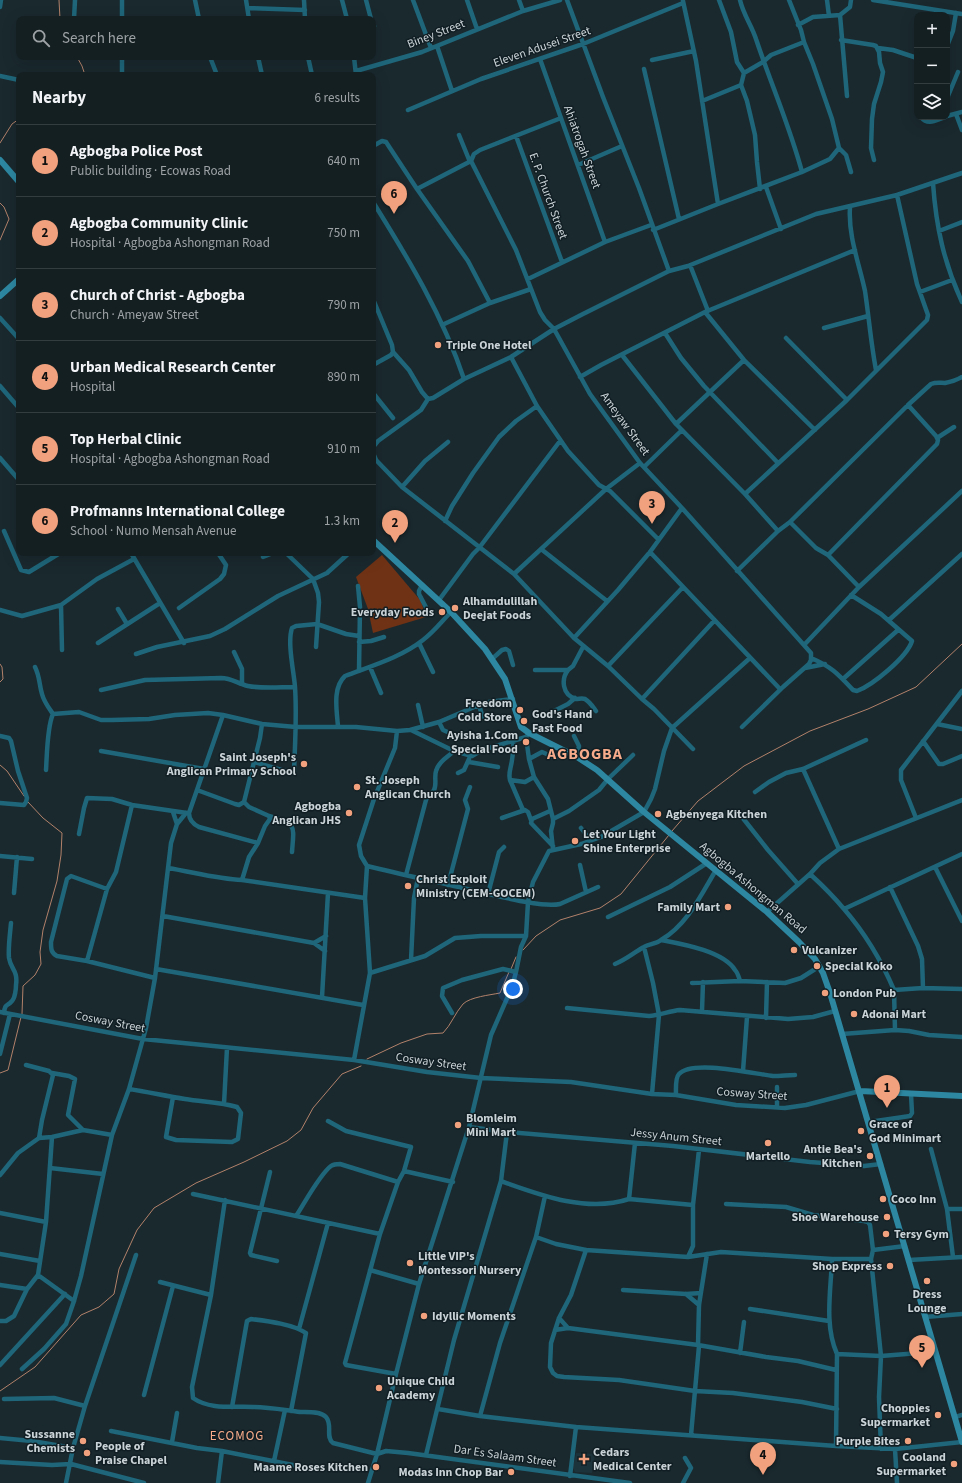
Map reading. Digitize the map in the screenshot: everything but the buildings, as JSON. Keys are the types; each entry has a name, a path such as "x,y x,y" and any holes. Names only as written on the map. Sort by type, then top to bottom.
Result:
{"street":[{"path":"0,7 1,0"},
{"path":"74,16 75,0"},
{"path":"122,0 122,16"},
{"path":"195,0 198,16"},
{"path":"246,0 249,16"},
{"path":"304,0 305,16"},
{"path":"342,0 346,16"},
{"path":"366,0 371,16"},
{"path":"413,0 431,48"},
{"path":"467,0 477,29"},
{"path":"519,0 523,11"},
{"name":"Biney Street","path":"359,72 437,46 523,11 560,0"},
{"path":"567,0 669,271"},
{"path":"720,0 737,62 744,73"},
{"path":"740,0 742,10 756,38 763,62 796,149 802,172"},
{"path":"789,0 804,42 812,59 832,119 839,148 846,155 851,172"},
{"path":"827,0 829,16"},
{"path":"798,25 813,17 840,15 850,7 851,0"},
{"path":"874,0 902,2 962,14"},
{"path":"683,1 694,51 718,204"},
{"name":"Eleven Adusei Street","path":"408,110 482,79 583,44 683,1"},
{"path":"248,8 305,10"},
{"path":"950,38 953,31 956,13"},
{"path":"840,15 847,96"},
{"path":"841,40 892,50 914,57"},
{"path":"760,189 756,162 755,134 747,101 741,85 744,73 763,62 771,55 804,42"},
{"path":"437,46 452,92"},
{"path":"874,160 871,148 872,119 874,104 882,76 877,47"},
{"path":"652,60 694,51"},
{"name":"Ahiatrogah Street","path":"540,59 605,242"},
{"path":"122,60 122,72"},
{"path":"211,60 216,72"},
{"path":"259,60 261,72"},
{"path":"309,60 311,72"},
{"path":"354,60 356,72"},
{"path":"644,68 679,219"},
{"path":"950,91 958,72"},
{"path":"0,76 16,79"},
{"path":"702,101 741,85"},
{"path":"950,116 962,112"},
{"path":"956,114 962,130"},
{"path":"417,189 470,161 474,154 480,150 561,118"},
{"path":"923,120 930,122 936,120"},
{"name":"Ameyaw Street","path":"459,135 470,161 507,232 545,320 554,329 590,394 640,463 804,645 810,653 811,658"},
{"name":"E. P. Church Street","path":"516,136 562,262"},
{"path":"376,144 382,141 386,142 468,261 490,303"},
{"path":"578,165 622,146"},
{"path":"528,279 605,242 679,219 802,172 830,159 839,148"},
{"path":"0,160 16,179"},
{"path":"376,443 421,410 428,399 433,398 464,378 511,357 554,329 669,271 690,265 816,214 897,195 962,173"},
{"path":"933,183 939,230 945,261 962,302"},
{"path":"766,187 781,229"},
{"path":"745,494 847,400 927,320 928,315 920,292 897,195"},
{"path":"376,207 415,270 452,345 464,378"},
{"path":"850,207 850,232 864,291 876,370"},
{"path":"939,230 962,222"},
{"path":"580,377 706,312 855,250"},
{"path":"690,265 706,312 744,360 815,430"},
{"path":"920,292 952,280"},
{"path":"0,296 16,283"},
{"path":"442,325 490,303 531,289"},
{"path":"376,306 392,345 393,352 409,370 428,399"},
{"path":"824,328 868,316"},
{"path":"0,318 16,336"},
{"path":"665,333 681,358 709,392 778,463"},
{"path":"786,338 847,400"},
{"path":"376,363 393,352"},
{"path":"622,355 676,424 745,494 778,531"},
{"path":"511,357 537,406 560,441 590,476 599,485 610,491 658,540"},
{"path":"676,424 744,360"},
{"path":"737,571 778,531 790,522 908,406 934,383 945,383 962,378"},
{"path":"0,386 16,405"},
{"path":"376,396 393,418"},
{"path":"445,521 452,506 473,473 499,437 516,421 537,406"},
{"path":"828,555 934,448 938,440 937,438 908,406"},
{"path":"937,438 954,427"},
{"path":"644,467 682,430"},
{"path":"439,600 560,441"},
{"path":"402,487 425,461 448,442"},
{"path":"0,458 16,477"},
{"path":"376,460 402,487 433,513 514,574 574,638 608,666 654,709 693,749"},
{"path":"514,574 606,489 640,463"},
{"path":"804,645 858,587 962,491"},
{"path":"574,638 650,552 682,508"},
{"path":"790,522 816,548 828,555 858,587"},
{"path":"4,531 21,570 25,572 29,572 55,556"},
{"name":"Agbogba Ashongman Road","path":"376,543 451,612 492,659 505,679 513,699 519,723 527,735 577,757 597,770 644,812 767,912 800,942 820,966 860,1091 962,1442"},
{"path":"541,549 608,601"},
{"path":"650,552 780,689"},
{"path":"889,620 962,554"},
{"path":"132,556 184,643"},
{"path":"179,608 220,579 224,574 226,565 220,556"},
{"path":"289,556 313,579 320,597 316,647"},
{"path":"136,654 156,647 184,643 210,636 225,629 278,596 333,569 346,556"},
{"path":"0,610 22,616 61,605 97,579 134,559"},
{"path":"422,585 419,594 429,613"},
{"path":"358,586 360,606 360,671"},
{"path":"608,666 683,588"},
{"path":"742,728 780,689 807,666 811,658 835,670 853,690 857,691 867,686 888,671 910,648 912,641 898,630 889,620 869,605 851,595"},
{"path":"98,643 160,603"},
{"path":"61,605 62,650"},
{"path":"118,609 127,624"},
{"path":"338,727 338,684 345,676 400,654 419,643 451,612"},
{"path":"642,699 714,621"},
{"path":"254,762 293,773 296,727 291,630 296,626 317,624 346,634 359,636"},
{"path":"843,679 898,630"},
{"path":"359,642 371,641 384,637"},
{"path":"419,643 433,672"},
{"path":"583,646 573,666 563,677 563,683 568,693 575,698 585,699 596,711"},
{"path":"492,659 502,650 506,649 510,651 513,664"},
{"path":"234,652 242,669 242,684"},
{"path":"368,1483 377,1454 419,1284 453,1182 469,1127 491,1035 512,987 514,972 521,947 526,936 528,902 533,882 546,854 553,847 581,844 591,841 601,837 644,812 653,794 664,751 672,728 750,658"},
{"path":"807,666 825,664"},
{"path":"35,667 40,681 44,701 53,714 47,750 46,770"},
{"path":"370,667 381,693"},
{"path":"535,670 568,670"},
{"path":"101,690 145,680 160,679 227,678 253,687 295,687"},
{"path":"916,818 900,776 901,770 962,691"},
{"path":"544,716 568,704 575,698"},
{"path":"53,714 79,712 101,720 112,720 149,719 192,713 222,715 262,724 296,727 362,727 397,731 410,730 439,722 479,705 513,699"},
{"path":"418,705 423,727"},
{"path":"479,705 485,718 494,718"},
{"path":"22,1369 44,1350 66,1324 74,1301 81,1276 112,1135 129,1089 143,1039 155,978 171,843 177,824 187,813 204,769 222,715"},
{"path":"439,722 443,730 452,734"},
{"path":"244,802 262,724"},
{"path":"937,724 962,729"},
{"path":"410,730 435,740 454,751 469,756 472,756 486,748 527,735 529,759 534,777 548,799 553,819 551,831 553,847"},
{"path":"354,1060 370,973 365,898 367,866 361,856 359,845 374,799 395,748 397,731"},
{"path":"0,736 9,738 11,741 27,800 24,805 0,803"},
{"path":"574,736 579,746 577,757"},
{"path":"513,740 512,761 508,776 522,810"},
{"path":"755,792 769,782 786,774 803,769 866,740"},
{"path":"924,741 939,764 943,764 962,756"},
{"path":"529,759 542,752 556,758 562,750"},
{"path":"101,751 204,769"},
{"path":"406,875 426,800 428,795 435,788 435,772 441,760 448,757 454,751"},
{"path":"553,819 569,811 599,790 608,779 633,755"},
{"path":"458,773 464,770 469,762 469,756"},
{"path":"469,762 498,767"},
{"path":"803,769 839,849"},
{"path":"510,780 525,782 534,777"},
{"path":"448,885 468,809 465,800 470,787"},
{"path":"196,790 235,804 244,802"},
{"path":"79,834 87,798 112,799 132,805 187,813"},
{"path":"767,912 810,874 820,863 839,849 962,800"},
{"path":"244,802 249,807 291,824 294,829 292,852"},
{"path":"87,961 108,889 116,872 132,805"},
{"path":"502,818 522,810 527,811 531,823 553,847"},
{"path":"531,820 550,811"},
{"path":"173,812 177,824"},
{"path":"187,813 191,821 199,827 258,843"},
{"path":"242,880 249,857 270,819 269,816"},
{"path":"742,817 768,850 798,884"},
{"path":"581,828 591,841"},
{"path":"488,894 499,852 504,847"},
{"path":"844,909 962,854"},
{"path":"0,856 32,859"},
{"path":"14,893 17,857"},
{"path":"608,918 670,887 707,863"},
{"path":"580,865 586,892"},
{"path":"367,866 488,894 555,906 598,887"},
{"path":"935,867 962,921"},
{"path":"168,868 198,872 214,878 242,880 365,898"},
{"path":"615,964 631,957 644,947 661,940 678,926 689,913 716,870"},
{"path":"810,874 844,909 862,932 888,975 894,990 895,1030"},
{"path":"108,889 71,876 67,879 51,942 51,950 53,954 155,978"},
{"path":"411,960 414,898 418,878"},
{"path":"890,887 918,946 922,959 923,988"},
{"path":"322,997 328,893"},
{"path":"163,916 314,943 325,951"},
{"path":"2,1013 6,1005 13,999 17,975 9,957 11,923"},
{"path":"314,943 326,936"},
{"path":"370,973 425,956 455,938 481,936 526,936"},
{"path":"661,940 689,946 721,958 732,965 740,981"},
{"path":"644,947 659,1015 652,1094"},
{"path":"692,983 740,981 793,982 820,966"},
{"path":"156,969 363,1005"},
{"path":"452,1013 442,996 442,988 462,980 503,969 514,972"},
{"path":"702,1012 703,982"},
{"path":"766,1018 767,982"},
{"path":"894,990 923,988 962,989"},
{"path":"567,1008 650,1016 673,1011 788,1019 813,1017 835,1011"},
{"name":"Cosway Street","path":"2,1013 143,1039 354,1060 427,1072 481,1078 571,1082 652,1094 676,1095 736,1105 785,1108 806,1105 860,1091"},
{"path":"0,1054 11,1014"},
{"path":"742,1071 747,1017"},
{"path":"842,1034 895,1030 929,1035 962,1037"},
{"path":"224,1104 227,1048"},
{"path":"26,1065 52,1073 69,1076 75,1079 68,1115 83,1130"},
{"path":"676,1095 679,1074 685,1070 712,1068 774,1076 795,1075"},
{"path":"39,1138 53,1075 52,1073"},
{"path":"777,1086 777,1107"},
{"path":"129,1089 237,1107 240,1109 239,1137 236,1141 171,1140 166,1137 173,1097"},
{"path":"860,1091 962,1096"},
{"path":"869,1122 910,1116 912,1113 911,1094"},
{"path":"328,1121 346,1131 411,1147 404,1171 398,1182 380,1234 345,1363 346,1365 396,1374"},
{"name":"Jessy Anum Street","path":"469,1127 843,1165 872,1166 881,1164"},
{"path":"0,1175 18,1153 39,1138 52,1137 83,1130 112,1135"},
{"path":"426,1455 455,1334 501,1181 507,1132"},
{"path":"0,1321 6,1321 14,1316 27,1289 38,1275 46,1222 52,1137"},
{"path":"629,1199 635,1143"},
{"path":"931,1149 948,1209 953,1257"},
{"path":"688,1257 693,1246 693,1205 699,1150"},
{"path":"296,1216 315,1186 332,1165 340,1164 398,1182"},
{"path":"50,1168 103,1174"},
{"path":"404,1171 453,1182"},
{"path":"270,1172 250,1255 277,1261"},
{"path":"501,1181 545,1196 591,1203 607,1204 629,1199 693,1205"},
{"path":"192,1194 380,1234"},
{"path":"480,1416 500,1343 536,1237 545,1196"},
{"path":"225,1200 211,1295 192,1394 193,1398 201,1402 222,1407 253,1407 324,1415 328,1421 330,1441 377,1454"},
{"path":"726,1204 786,1207 813,1215 864,1221 868,1222 870,1225 873,1250 871,1259 882,1356 879,1397 881,1449"},
{"path":"948,1209 962,1209"},
{"path":"0,1213 46,1222"},
{"path":"299,1329 328,1223"},
{"path":"536,1237 556,1244 586,1250 688,1257 707,1254 743,1253 832,1259 871,1259"},
{"path":"693,1246 699,1255"},
{"path":"873,1250 905,1246"},
{"path":"586,1250 571,1294 559,1318 551,1343 550,1367 553,1373 557,1376 620,1380 695,1391 733,1393 802,1402 837,1409"},
{"path":"0,1254 40,1261"},
{"path":"66,1483 73,1448 85,1406 136,1254"},
{"path":"691,1435 698,1346 700,1293 707,1254"},
{"path":"909,1260 962,1257"},
{"path":"832,1259 829,1321 837,1354 836,1446"},
{"path":"370,1270 419,1284"},
{"path":"38,1275 74,1301"},
{"path":"160,1282 211,1295"},
{"path":"0,1284 27,1289"},
{"path":"144,1396 173,1286"},
{"path":"623,1290 686,1294 700,1293"},
{"path":"0,1365 64,1294"},
{"path":"686,1294 699,1305"},
{"path":"750,1310 829,1321"},
{"path":"925,1317 962,1314"},
{"path":"559,1318 568,1328"},
{"path":"232,1407 238,1364 249,1320 269,1322 299,1329 306,1333 288,1410 274,1461"},
{"path":"740,1353 744,1322"},
{"path":"555,1330 568,1328 698,1346 798,1361 836,1370"},
{"path":"837,1354 882,1356 920,1353 935,1350"},
{"path":"4,1399 54,1398 85,1406"},
{"path":"438,1409 480,1416 576,1427 881,1449 895,1449 962,1442"},
{"path":"172,1442 177,1413"},
{"path":"955,1417 962,1415"},
{"path":"570,1476 576,1427"},
{"path":"111,1431 308,1468"},
{"path":"0,1438 32,1441 73,1448"},
{"path":"895,1449 897,1483"},
{"path":"218,1483 222,1451"},
{"name":"Dar Es Salaam Street","path":"377,1454 386,1451 393,1451 597,1481 630,1483"},
{"path":"683,1483 690,1468 685,1458"},
{"path":"0,1462 44,1465 71,1464 144,1483"}],"shaded area":[{"path":"382,555 421,601 426,617 373,633 368,609 356,577"},
{"name":"Cedars Medical Center","path":"576,1453 595,1454 592,1473 575,1472 573,1468"}],"waterway":[{"path":"59,0 60,16"},
{"path":"79,60 84,72"},
{"path":"0,143 12,124 16,121"},
{"path":"0,203 4,207 9,219 0,240"},
{"path":"672,831 698,801 744,766 810,731 868,709 916,687 962,644"},
{"path":"0,664 2,667 3,679 0,682"},
{"path":"0,765 7,771 24,796"},
{"path":"22,1014 23,986 35,975 41,964 40,952 43,930 57,881 61,855 62,833 43,818 28,802"},
{"path":"523,950 536,936 560,920 600,908 621,894 669,835"},
{"path":"511,969 516,957"},
{"path":"367,1059 401,1043 427,1034 443,1033 463,1004 480,997 500,993 509,972"},
{"path":"0,1073 8,1070 21,1017"},
{"path":"0,1391 35,1367 81,1315 99,1307 114,1294 119,1269 137,1230 154,1208 196,1183 287,1141 301,1130 313,1108 342,1074 361,1066"}],"place":[{"name":"Profmanns International College","path":"394,214"},
{"name":"Triple One Hotel","path":"438,345"},
{"name":"Church of Christ - Agbogba","path":"652,524"},
{"name":"Agbogba Community Clinic","path":"395,543"},
{"name":"Alhamdulillah Deejat Foods","path":"455,608"},
{"name":"Everyday Foods","path":"442,612"},
{"name":"Freedom Cold Store","path":"520,710"},
{"name":"God's Hand Fast Food","path":"524,721"},
{"name":"Ayisha 1.Com Special Food","path":"526,742"},
{"name":"Saint Joseph's Anglican Primary School","path":"304,764"},
{"name":"St. Joseph Anglican Church","path":"357,787"},
{"name":"Agbogba Anglican JHS","path":"349,813"},
{"name":"Agbenyega Kitchen","path":"658,814"},
{"name":"Let Your Light Shine Enterprise","path":"575,841"},
{"name":"Christ Exploit Ministry (CEM-GOCEM)","path":"408,886"},
{"name":"Family Mart","path":"728,907"},
{"name":"Vulcanizer","path":"794,950"},
{"name":"Special Koko","path":"817,966"},
{"name":"London Pub","path":"825,993"},
{"name":"Adonai Mart","path":"854,1014"},
{"name":"Agbogba Police Post","path":"887,1108"},
{"name":"Blomleim Mini Mart","path":"458,1125"},
{"name":"Grace of God Minimart","path":"861,1131"},
{"name":"Martello","path":"768,1143"},
{"name":"Antie Bea's Kitchen","path":"870,1156"},
{"name":"Coco Inn","path":"883,1199"},
{"name":"Shoe Warehouse","path":"887,1217"},
{"name":"Tersy Gym","path":"886,1234"},
{"name":"Little VIP's Montessori Nursery","path":"410,1263"},
{"name":"Shop Express","path":"890,1266"},
{"name":"Dress Lounge","path":"927,1281"},
{"name":"Idyllic Moments","path":"424,1316"},
{"name":"Top Herbal Clinic","path":"922,1368"},
{"name":"Unique Child Academy","path":"379,1388"},
{"name":"Choppies Supermarket","path":"938,1415"},
{"name":"Sussanne Chemists","path":"83,1441"},
{"name":"Purple Bites","path":"908,1441"},
{"name":"People of Praise Chapel","path":"87,1453"},
{"name":"Cedars Medical Center","path":"584,1459"},
{"name":"Cooland Supermarket","path":"954,1464"},
{"name":"Maame Roses Kitchen","path":"376,1467"},
{"name":"Modas Inn Chop Bar","path":"511,1472"},
{"name":"Urban Medical Research Center","path":"763,1475"}],"district":[{"name":"AGBOGBA","path":"585,754"},
{"name":"ECOMOG","path":"237,1436"}]}
